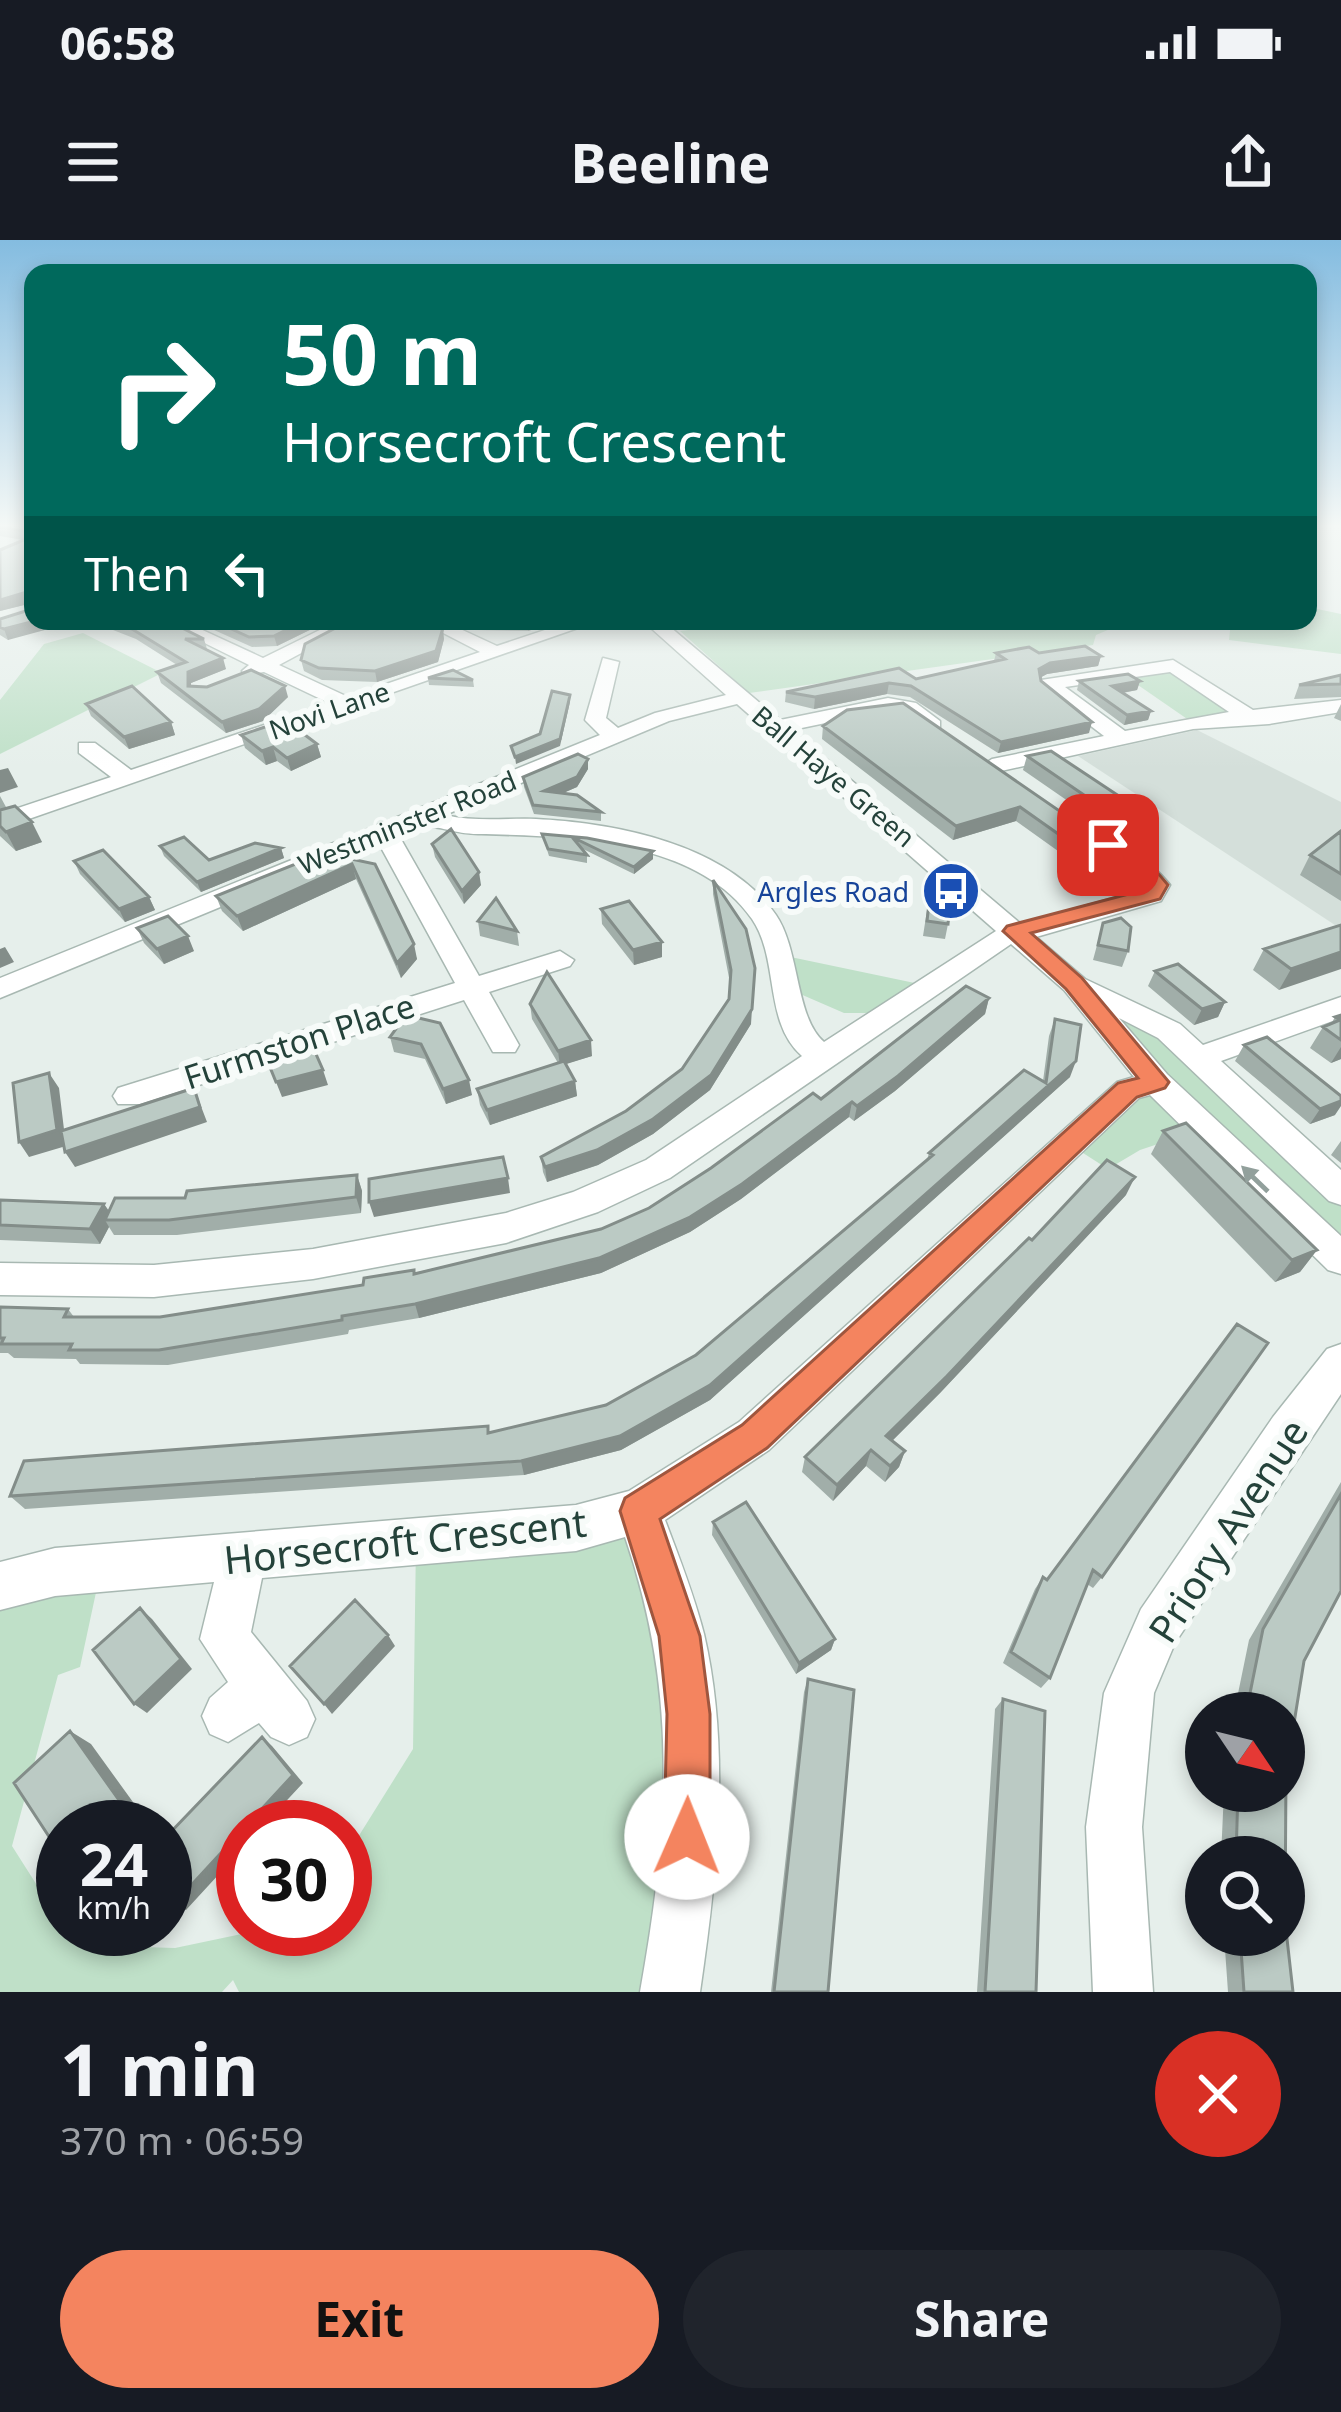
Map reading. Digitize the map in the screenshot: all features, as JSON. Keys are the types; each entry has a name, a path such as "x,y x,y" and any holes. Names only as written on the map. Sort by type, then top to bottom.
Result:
{"street":[{"path":"190,630 346,704"},
{"path":"223,682 334,630"},
{"path":"448,630 496,653"},
{"name":"Novi Lane","path":"0,822 563,630"},
{"name":"Ball Haye Green","path":"662,630 1074,983"},
{"path":"610,662 595,720 615,736"},
{"path":"1120,738 1048,685 1173,666 1248,716"},
{"name":"Westminster Road","path":"0,989 662,717 741,698"},
{"path":"776,728 899,705 984,760 1248,716 1269,718 1341,706"},
{"path":"87,748 127,778"},
{"path":"424,815 449,827 602,832 689,858 725,879 758,908 787,973 804,1041 824,1057"},
{"path":"0,1279 154,1282 313,1264 506,1228 585,1202 658,1169 1015,931 1152,895 1157,885 1146,872 1069,819"},
{"path":"384,832 504,1045"},
{"name":"Furmston Place","path":"129,1096 560,960"},
{"path":"1074,983 1150,1021 1199,1058 1341,1192"},
{"path":"1074,983 1156,1082 1341,1259"},
{"path":"1199,1058 1341,1007"},
{"path":"1114,1034 1117,1025 1130,1019 1150,1021"},
{"name":"Horsecroft Crescent","path":"0,1586 55,1572 577,1528 639,1511 754,1436 1128,1090 1156,1082"},
{"name":"Priory Avenue","path":"1123,1992 1114,1826 1129,1693 1158,1626 1288,1431 1341,1362"},
{"path":"639,1511 679,1636 688,1714 687,1837 670,1992"},
{"path":"243,1556 225,1639 260,1707"}],"shaded area":[{"path":"1197,730 1341,802 1341,929 1078,756"}],"green space":[{"path":"1317,609 1341,614 1341,654 1229,640 1230,630 1317,630"},
{"path":"1108,630 1096,635 1093,645 749,693 680,631"},
{"path":"83,633 162,673 0,754 0,700 44,644"},
{"path":"1173,666 1244,710 1193,723 1122,674"},
{"path":"781,955 929,986 889,1013 844,1013 791,990"},
{"path":"1130,1019 1150,1021 1341,1191 1341,1259 1203,1129 1140,1150 1108,1169 1069,1144 1155,1082 1117,1025"},
{"path":"639,1511 679,1635 670,1992 239,1992 233,1980 222,1992 0,1992 0,1586 101,1569 80,1667 58,1675 12,1846 36,1884 36,1956 192,1956 192,1944 216,1939 216,1956 372,1956 372,1815 413,1749 416,1542"}],"building":[{"path":"24,612 24,624 4,629 0,619"},
{"path":"134,630 186,630 204,639 185,639 223,658 188,672 188,686 207,687 251,670 285,686 259,709 222,722 157,672 186,662"},
{"path":"234,630 286,630 274,636 249,637"},
{"path":"332,630 442,630 436,651 375,671 319,668 301,660 305,644"},
{"path":"1085,646 1101,656 1050,663 1039,669 1041,681 1092,722 1001,742 911,686 889,683 815,697 786,692 899,668 916,679 1005,659 996,653 1029,647 1039,653"},
{"path":"453,670 473,680 428,678"},
{"path":"1128,674 1140,681 1112,686 1151,711 1127,715 1079,681"},
{"path":"1341,675 1341,684 1299,685"},
{"path":"132,686 171,722 124,737 86,704"},
{"path":"552,691 570,695 560,739 515,757 511,746 540,734"},
{"path":"903,703 1119,852 1105,867 1020,807 956,826 823,726 847,710"},
{"path":"271,725 283,733 297,729 317,744 287,758 273,747 262,751 241,735"},
{"path":"1051,751 1152,818 1138,832 1027,756"},
{"path":"578,754 588,759 577,777 544,791 577,795 601,812 533,805 523,777"},
{"path":"15,806 32,822 6,832 0,826 0,810"},
{"path":"451,829 479,872 462,891 432,844"},
{"path":"1341,831 1341,874 1310,855"},
{"path":"542,834 587,838 653,851 634,867 572,837 587,855 548,849"},
{"path":"184,837 209,860 255,843 281,848 197,882 160,846"},
{"path":"103,850 149,897 119,909 74,861"},
{"path":"323,853 375,864 414,944 397,963 352,864 237,916 216,896"},
{"path":"932,878 951,894 948,924 927,921"},
{"path":"713,880 746,929 755,968 752,1009 711,1075 653,1119 597,1150 545,1167 541,1157 626,1111 682,1069 729,999 731,970"},
{"path":"496,898 517,931 478,921"},
{"path":"629,901 662,942 633,950 601,909"},
{"path":"168,916 188,936 157,949 137,928"},
{"path":"1121,918 1131,927 1128,951 1098,945 1103,923"},
{"path":"1341,925 1341,952 1291,969 1264,949"},
{"path":"1178,964 1225,1002 1202,1009 1155,971"},
{"path":"547,972 591,1040 558,1051 530,1004"},
{"path":"966,986 989,998 898,1076 857,1106 852,1102 690,1217 599,1258 415,1304 342,1316 342,1320 159,1350 1,1344 0,1307 68,1309 64,1317 160,1317 363,1285 364,1278 414,1270 414,1274 601,1229 649,1208 813,1093 821,1099"},
{"path":"406,1015 440,1023 469,1080 443,1089 421,1044 390,1037"},
{"path":"1341,1015 1341,1040 1323,1027 1340,1020 1335,1017"},
{"path":"1055,1019 1081,1025 1076,1061 710,1385 620,1436 521,1461 10,1496 24,1461 488,1426 488,1433 606,1405 696,1355 933,1155 929,1153 1024,1070 1046,1083"},
{"path":"1267,1037 1341,1096 1341,1101 1320,1109 1244,1045"},
{"path":"312,1045 323,1070 276,1082 267,1060"},
{"path":"564,1061 575,1081 487,1110 477,1089"},
{"path":"49,1073 57,1130 19,1142 13,1083"},
{"path":"194,1088 200,1107 65,1152 61,1131"},
{"path":"1186,1123 1317,1250 1292,1260 1163,1131"},
{"path":"503,1157 508,1178 369,1202 369,1179"},
{"path":"1107,1160 1135,1177 886,1436 905,1451 890,1466 871,1450 837,1485 805,1457 1032,1240"},
{"path":"357,1175 356,1197 169,1220 105,1220 115,1198 185,1198 187,1191"},
{"path":"0,1200 104,1204 90,1229 0,1225"},
{"path":"1237,1324 1268,1343 1102,1577 1093,1570 1050,1678 1011,1652 1043,1577 1047,1580"},
{"path":"1341,1494 1341,1591 1304,1661 1299,1692 1250,1692 1263,1629"},
{"path":"746,1502 835,1639 799,1663 713,1522"},
{"path":"355,1600 388,1635 324,1704 290,1666"},
{"path":"140,1608 181,1659 134,1704 93,1650"},
{"path":"808,1679 854,1690 828,1992 774,1992"},
{"path":"1003,1699 1045,1711 1036,1992 985,1992"},
{"path":"70,1731 119,1800 36,1800 36,1817 14,1783"},
{"path":"262,1737 293,1775 270,1800 216,1800 216,1858 192,1884 192,1810"},
{"path":"1237,1812 1286,1812 1286,1836 1237,1836"},
{"path":"1241,1956 1289,1956 1293,1992 1244,1992"}],"place":[{"name":"Argles Road","path":"951,891"}],"route":[{"path":"687,1837 688,1714 679,1636 639,1511 754,1436 1128,1090 1156,1082 1074,983 1015,931 1152,895 1157,885 1146,872 1108,845"}]}
